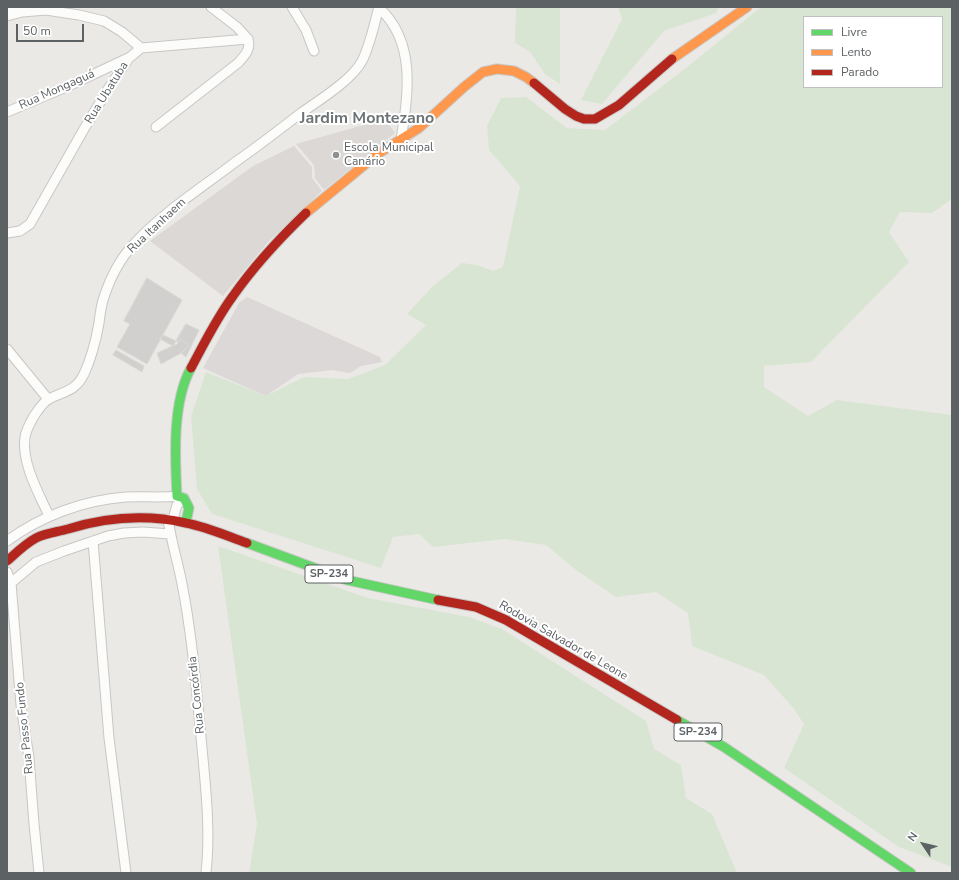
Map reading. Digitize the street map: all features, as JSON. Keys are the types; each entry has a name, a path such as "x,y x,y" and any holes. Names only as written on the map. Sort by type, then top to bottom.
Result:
{"main road":[{"path":"186,522 189,508 180,497 175,450 181,392 200,350 226,304 265,255 314,205 379,153 419,128 464,87 484,72 505,69 520,73 576,116 584,119 595,119 619,105 673,58 747,7"},
{"name":"Rodovia Salvador de Leone","path":"7,561 36,538 90,521 130,516 170,519 186,522 347,580 398,592 476,607 506,620 724,747 910,873"}],"street":[{"path":"156,127 238,63 249,50 250,45 248,39 237,26 211,7"},
{"path":"292,7 306,30 314,51"},
{"path":"379,7 390,19 399,33 407,67 408,87 401,140"},
{"name":"Rua Itanhaem","path":"50,516 29,470 24,449 25,437 29,424 38,410 48,399 72,389 83,376 98,328 104,298 117,268 132,246 196,190 324,97 352,74 361,62 379,7"},
{"path":"7,8 22,12"},
{"path":"7,16 22,12 46,10 80,15 104,21 122,32 141,48 248,39"},
{"name":"Rua Ubatuba","path":"7,233 20,231 30,224 84,129 129,58 141,48"},
{"name":"Rua Mongaguá","path":"7,112 129,58"},
{"path":"7,349 48,399"},
{"path":"7,541 50,516 84,504 106,499 138,496 165,498 180,497 170,519"},
{"name":"Rua Concórdia","path":"170,519 170,534 182,582 192,645 207,816 208,854 206,873"},
{"path":"11,583 36,562 108,536 124,532 170,534"},
{"path":"93,541 109,738 126,873"},
{"name":"Rua Passo Fundo","path":"7,572 11,583 21,705 29,758 39,873"}],"shaded area":[{"name":"Escola Municipal Canário","path":"385,119 395,133 324,190 315,178 314,165 296,144"},
{"path":"294,146 312,167 312,178 322,191 268,242 223,296 150,241 253,166"},
{"path":"247,297 380,357 382,362 361,366 350,373 332,370 298,374 266,396 203,368 239,303"}],"green space":[{"path":"516,7 560,7 560,84 545,74 530,52 515,43"},
{"path":"618,7 719,7 716,13 664,31 602,104 581,100 622,19"},
{"path":"761,7 952,7 952,199 932,213 900,212 889,232 909,262 811,362 764,366 764,387 808,416 837,400 952,415 952,867 899,847 784,768 804,724 794,709 764,675 692,646 688,613 656,592 616,597 576,570 546,545 505,539 433,547 419,534 393,537 381,568 212,514 197,489 191,416 206,372 266,396 304,377 348,379 385,365 426,325 407,314 433,286 462,263 477,265 493,271 503,267 520,186 489,150 487,126 501,98 526,97 567,128 605,130 686,68"},
{"path":"218,546 368,598 469,617 502,629 646,721 654,749 681,765 686,798 712,814 737,873 249,873 257,824"}],"building":[{"path":"147,278 182,300 147,364 117,347 130,324 124,321"},
{"path":"186,324 199,330 186,357 181,353 189,345 180,339 178,342 176,341"},
{"path":"163,335 176,341 173,346 160,339"},
{"path":"180,339 189,345 183,352 161,364 157,353 177,344"},
{"path":"116,350 144,366 142,372 113,355"}],"traffic: fast":[{"path":"186,522 189,508 184,498 177,496 176,430 181,397 191,368"},
{"path":"247,543 347,580 438,600"},
{"path":"677,720 724,747 911,873"}],"traffic: slow":[{"path":"672,59 747,7"},
{"path":"306,213 379,153 419,128 464,87 483,72 497,69 514,71 534,83"}],"traffic: jam":[{"path":"534,83 565,109 576,116 584,119 595,119 619,105 672,59"},
{"path":"191,368 227,305 249,274 306,213"},
{"path":"7,561 36,538 83,525 112,519 156,518 171,520 209,529 247,543"},
{"path":"438,600 476,607 506,620 677,720"}],"place":[{"name":"Escola Municipal Canário","path":"336,155"}],"district":[{"name":"Jardim Montezano","path":"367,119"}]}
